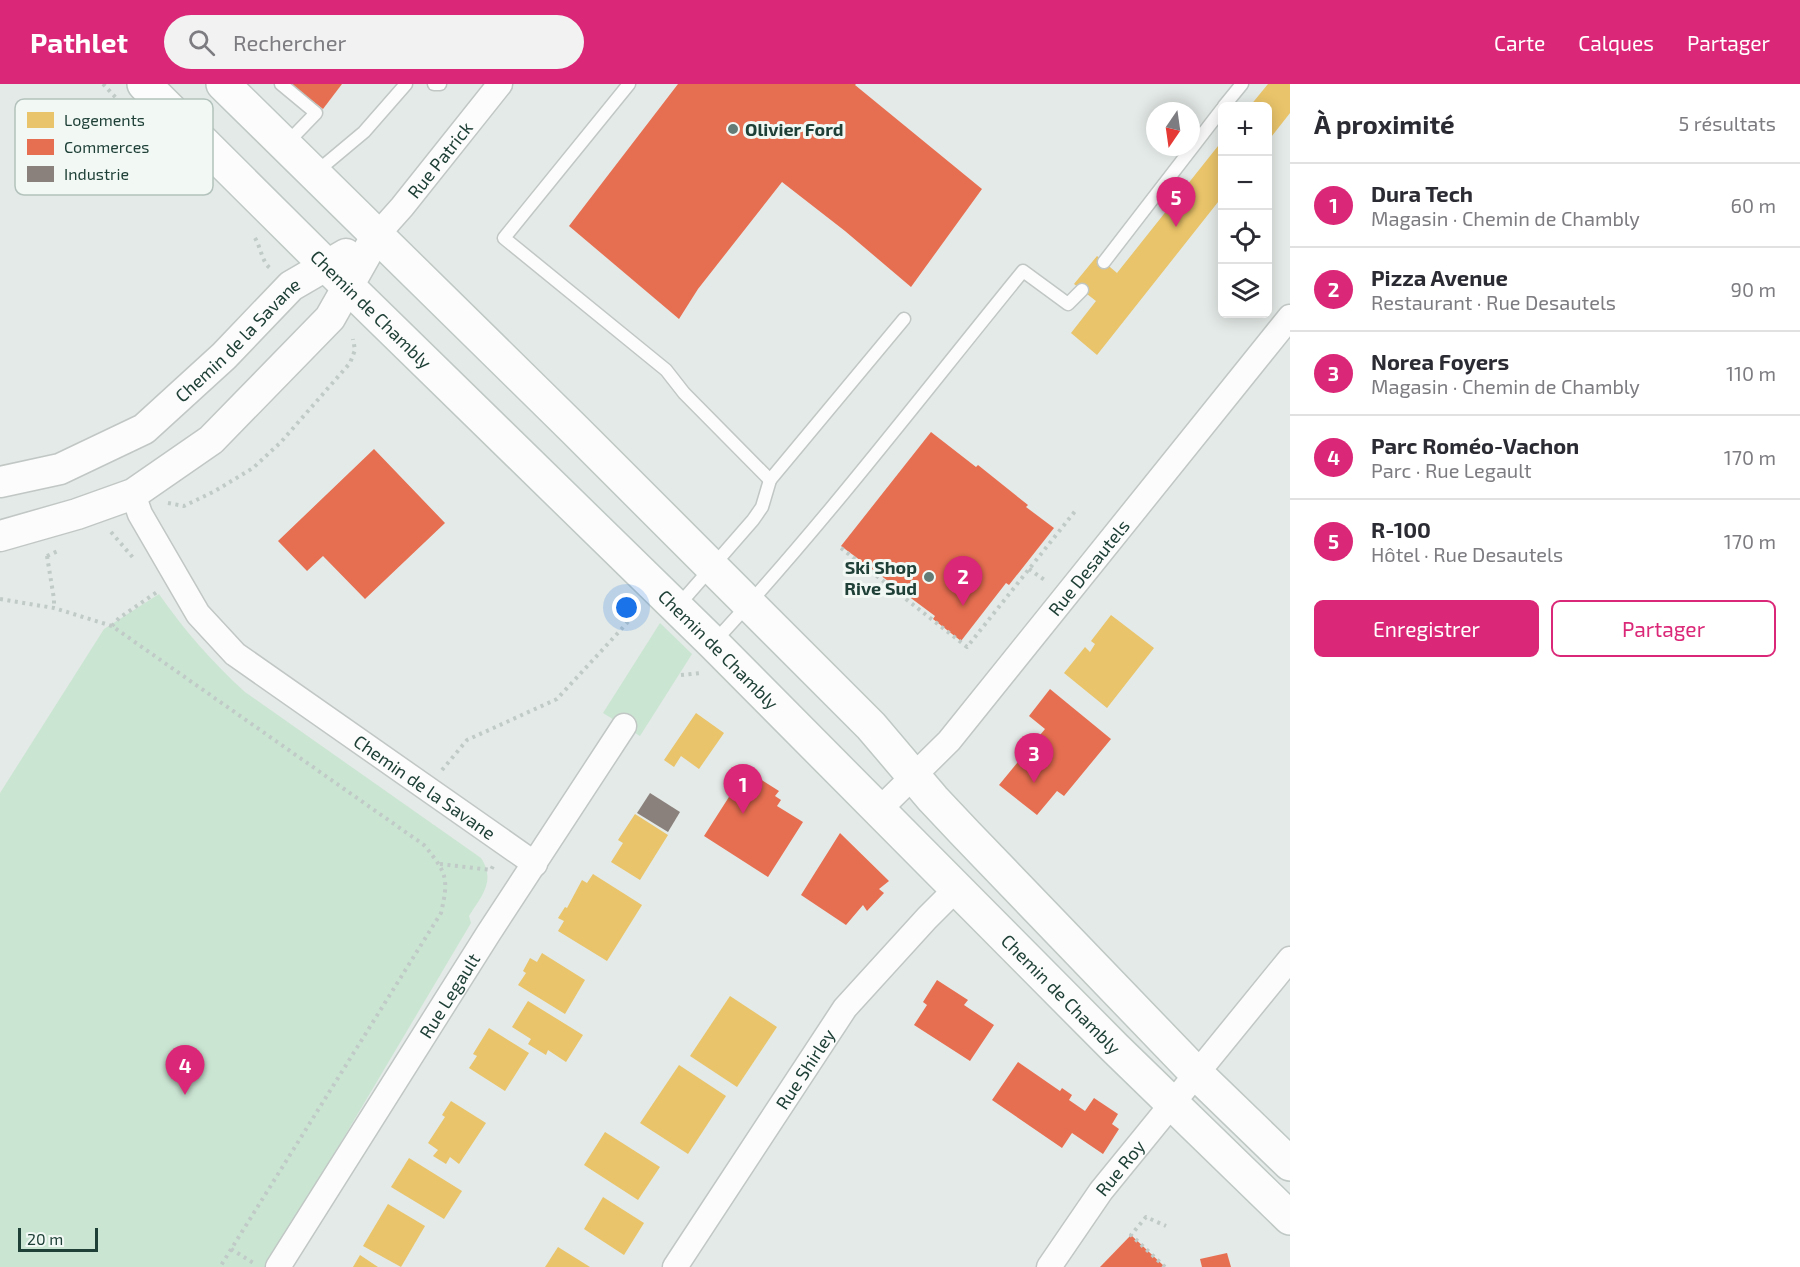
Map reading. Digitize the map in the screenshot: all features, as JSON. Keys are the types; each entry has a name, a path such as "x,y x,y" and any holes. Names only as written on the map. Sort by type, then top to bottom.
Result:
{"main road":[{"name":"Chemin de Chambly","path":"144,84 159,99"},
{"path":"223,84 871,726 946,813 1196,1073 1290,1164"},
{"name":"Chemin de Chambly","path":"213,153 713,643 1171,1104 1290,1218"}],"street":[{"name":"Rue Patrick","path":"377,235 500,84"},
{"name":"Chemin de la Savane","path":"0,482 60,469 144,429 224,356 291,286 337,276 377,235"},
{"path":"0,536 77,514 133,494 211,440 330,318 337,276"},
{"name":"Rue Desautels","path":"879,810 949,741 1290,317"},
{"name":"Chemin de la Savane","path":"133,494 140,514 198,614 236,654 535,864"},
{"name":"Rue Legault","path":"268,1267 624,726"},
{"name":"Rue Shirley","path":"675,1267 845,1008 957,888"},
{"name":"Rue Roy","path":"1049,1267 1101,1191 1290,959"}],"lane":[{"path":"281,84 316,113 285,145"},
{"path":"314,174 364,132 406,84"},
{"path":"434,84 440,84"},
{"path":"629,84 504,238 666,370 684,393 770,480"},
{"path":"1228,102 1242,84"},
{"path":"1104,262 1218,114"},
{"path":"713,643 749,604 1023,271 1068,304 1082,290"},
{"path":"668,599 712,567 762,507 770,480 904,319"}],"path":[{"path":"166,503 184,506 215,491 253,468 281,442 350,363 355,350 353,339"},
{"path":"841,548 967,647 1076,510"},
{"path":"110,530 139,564"},
{"path":"47,556 68,547"},
{"path":"46,548 54,608"},
{"path":"1029,569 1051,585"},
{"path":"112,626 119,618 160,590"},
{"path":"0,598 54,608 112,626 424,845 440,864 447,887 441,913 220,1267"},
{"path":"440,773 466,740 557,699 668,599"},
{"path":"440,864 491,870"},
{"path":"1165,1267 1131,1235 1146,1217 1166,1226"},
{"path":"231,1250 268,1267"}],"green space":[{"path":"159,594 199,645 245,692 481,858 487,874 486,888 469,916 471,923 267,1267 0,1267 0,793 104,629"},
{"path":"660,623 692,654 640,736 603,713"}],"building: Logements":[{"path":"1268,84 1290,84 1290,113 1272,136 1272,102 1253,102"},
{"path":"1218,146 1218,202 1097,355 1071,333 1096,301 1074,284 1097,256 1117,273"},
{"path":"1111,615 1154,648 1107,708 1064,673 1085,647 1090,652 1095,644 1091,641"},
{"path":"696,713 724,733 699,769 681,756 674,767 664,760"},
{"path":"635,814 668,835 640,880 611,862 623,843 618,840"},
{"path":"593,874 642,905 607,961 558,931 564,921 558,918 565,907 567,908 582,880 587,883"},
{"path":"542,953 585,980 565,1014 518,985 526,973 523,971 530,958 537,962"},
{"path":"730,996 777,1027 737,1087 690,1056"},
{"path":"528,1001 583,1035 566,1062 548,1050 546,1055 528,1044 531,1039 512,1027"},
{"path":"489,1028 529,1053 505,1091 469,1068 477,1056 473,1054"},
{"path":"679,1065 726,1096 688,1154 640,1123"},
{"path":"451,1101 486,1123 459,1164 450,1157 446,1164 433,1156 438,1150 428,1143 445,1117 442,1115"},
{"path":"605,1132 660,1167 638,1200 584,1165"},
{"path":"409,1158 462,1191 444,1219 391,1187"},
{"path":"603,1197 644,1223 624,1255 584,1229"},
{"path":"388,1204 425,1226 401,1267 363,1246"},
{"path":"558,1247 590,1267 545,1267"},
{"path":"360,1255 378,1267 353,1267"}],"building: Commerces":[{"path":"290,84 342,84 323,109"},
{"path":"678,84 856,84 982,189 911,287 782,182 698,289 679,319 569,226"},
{"path":"931,432 976,467 978,465 1054,528 1009,585 1006,583 961,641 933,619 935,616 841,546"},
{"path":"374,449 445,523 365,599 323,556 307,571 278,541"},
{"path":"1050,689 1111,739 1064,796 1057,791 1037,815 999,785 1045,729 1029,716"},
{"path":"743,775 754,782 757,777 779,791 775,796 781,800 777,806 803,822 768,877 704,836"},
{"path":"840,833 889,881 879,889 884,893 867,911 863,905 846,925 801,895"},
{"path":"937,980 968,1000 964,1005 994,1025 970,1061 914,1025 927,1005 923,1002"},
{"path":"1018,1062 1060,1091 1062,1088 1072,1095 1069,1100 1085,1111 1094,1098 1118,1114 1112,1124 1119,1129 1103,1154 1072,1133 1062,1148 992,1100"},
{"path":"1131,1235 1165,1267 1100,1267"},
{"path":"1227,1253 1231,1267 1202,1267 1200,1259"}],"building: Industrie":[{"path":"650,793 680,812 668,832 637,813"}],"place":[{"name":"Olivier Ford","path":"733,129"},
{"name":"R-100","path":"1176,227"},
{"name":"Ski Shop Rive Sud","path":"929,577"},
{"name":"Pizza Avenue","path":"963,606"},
{"name":"Norea Foyers","path":"1034,783"},
{"name":"Dura Tech","path":"743,814"},
{"name":"Parc Roméo-Vachon","path":"185,1095"}]}
